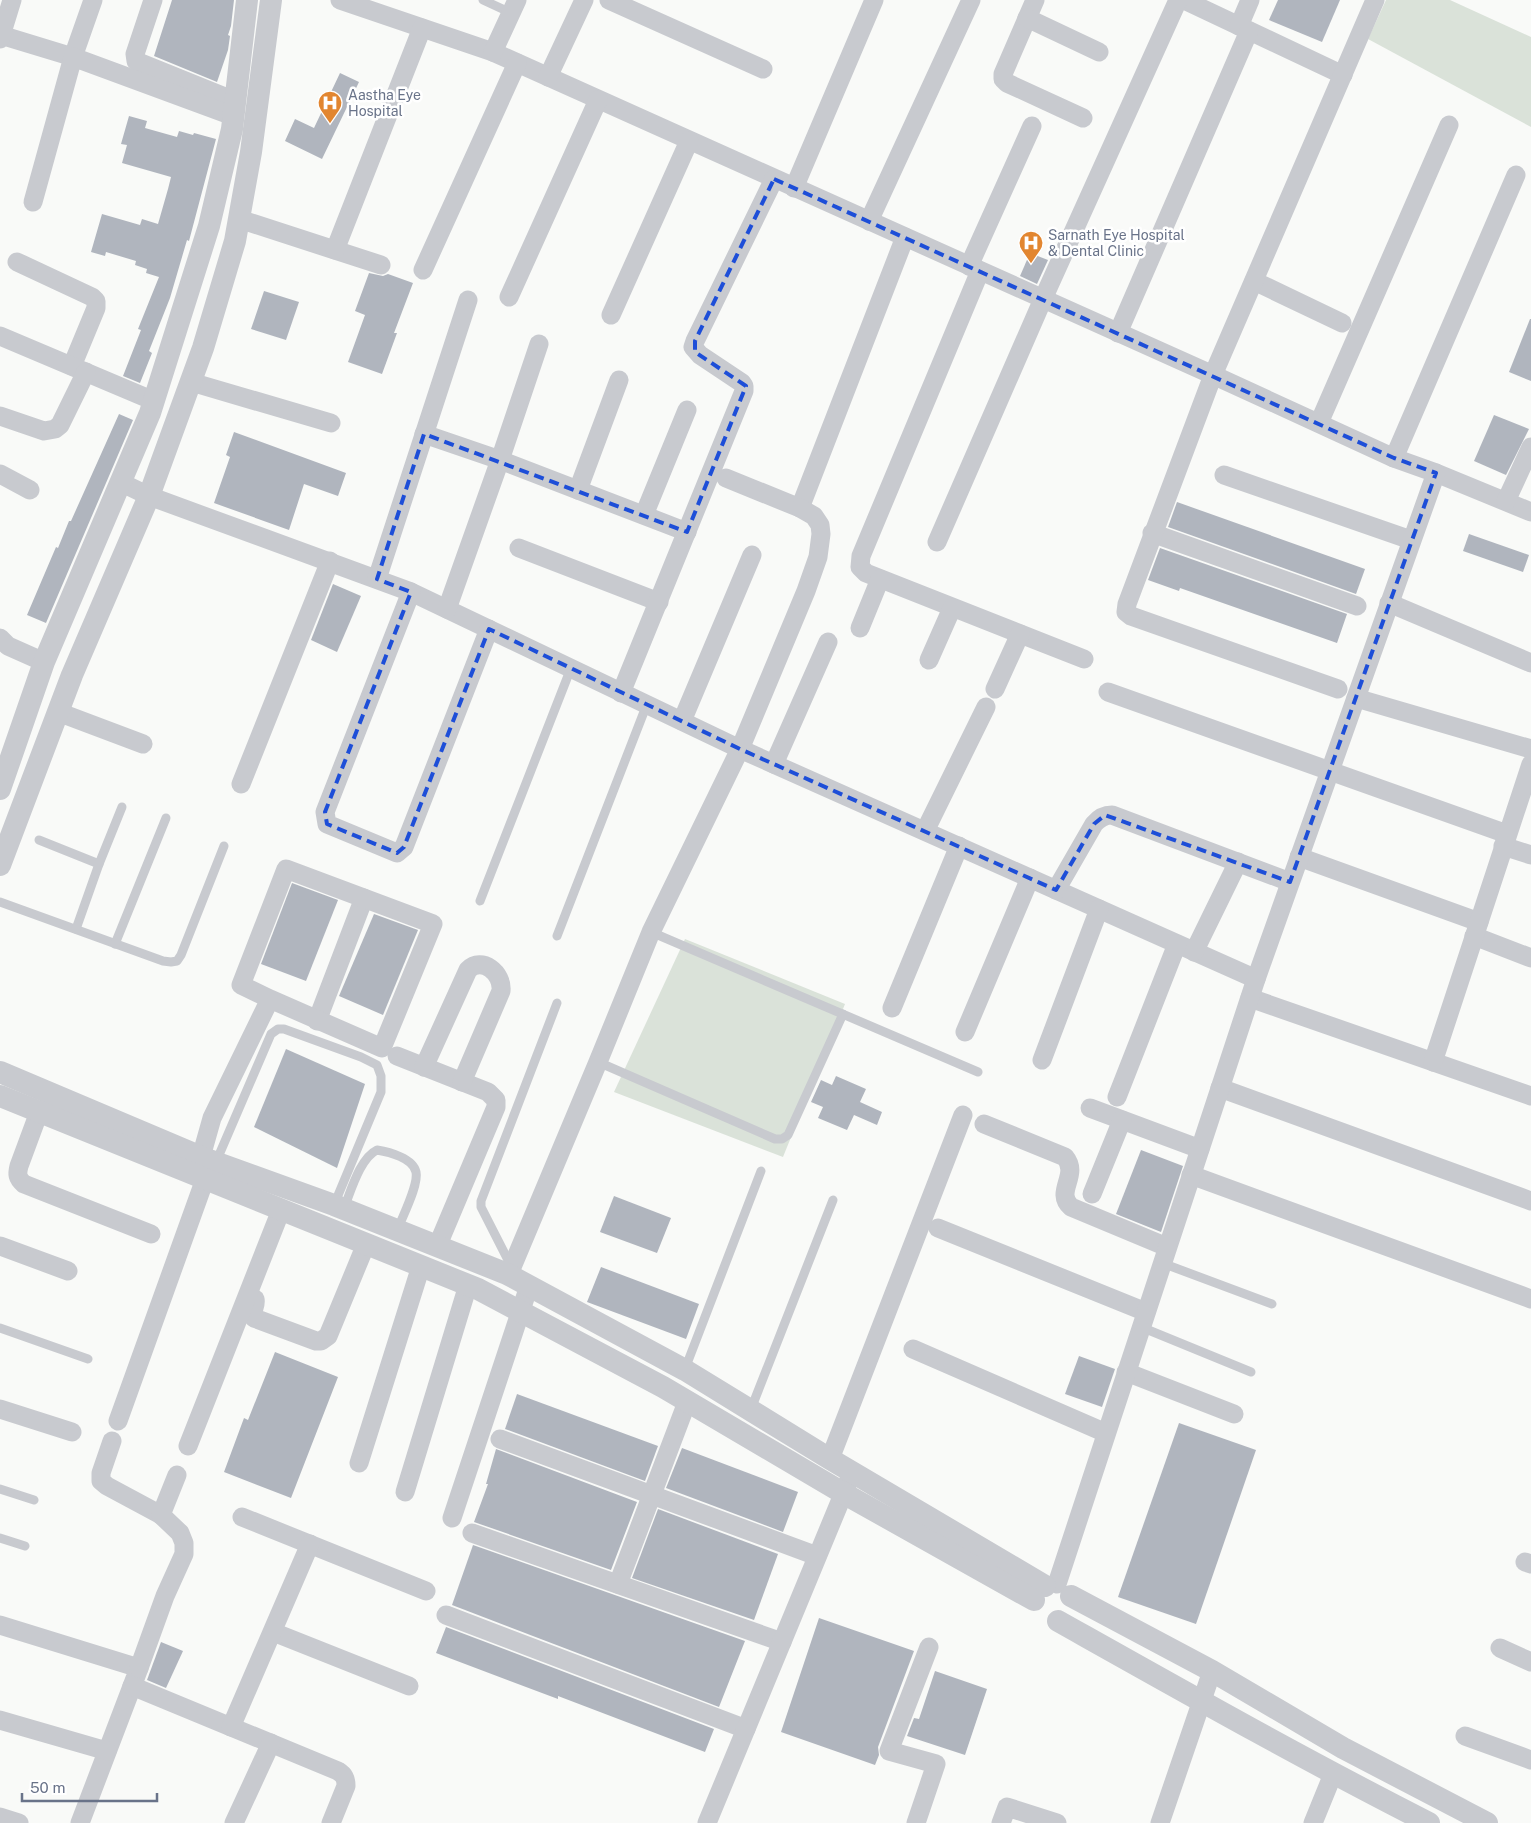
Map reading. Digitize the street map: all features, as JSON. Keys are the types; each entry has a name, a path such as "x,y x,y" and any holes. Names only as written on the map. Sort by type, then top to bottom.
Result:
{"street":[{"path":"12,0 1,37 73,57 234,108"},
{"path":"33,202 73,57 93,0"},
{"path":"153,0 135,54 136,61 234,108"},
{"path":"0,789 44,662 154,401 209,226 232,129 246,0"},
{"path":"0,865 72,675 149,496 203,348 235,241 251,152 271,0"},
{"path":"340,0 493,52 1394,458 1531,512"},
{"path":"548,77 584,0"},
{"path":"609,0 763,69"},
{"path":"794,188 874,0"},
{"path":"869,221 971,0"},
{"path":"1035,0 1003,74 1003,79 1007,83 1083,118"},
{"path":"937,542 1043,299 1178,0"},
{"path":"1184,0 1343,75"},
{"path":"1118,333 1244,28 1250,0"},
{"path":"1338,689 1131,616 1126,612 1126,604 1213,375 1375,0"},
{"path":"493,52 514,6"},
{"path":"1027,18 1099,52"},
{"path":"334,250 422,28"},
{"path":"424,270 517,64"},
{"path":"509,297 598,100"},
{"path":"1319,424 1450,125"},
{"path":"1032,126 861,556 860,567 866,573 880,579 1084,659"},
{"path":"610,315 689,141"},
{"path":"1394,458 1516,175"},
{"path":"622,693 744,391 744,386 695,352 693,348 774,179"},
{"path":"239,220 381,265"},
{"path":"800,508 905,237"},
{"path":"0,416 44,431 55,429 60,424 79,369 96,308 96,302 92,297 17,262"},
{"path":"1254,281 1342,322"},
{"path":"376,579 468,300"},
{"path":"0,336 154,401"},
{"path":"447,609 539,344"},
{"path":"578,490 618,380"},
{"path":"191,382 331,423"},
{"path":"644,515 687,410"},
{"path":"424,434 500,460 687,532"},
{"path":"1506,501 1531,447"},
{"path":"0,1096 39,1112 339,1208 437,1247 510,1271 529,1286 685,1370 1052,1592 1071,1608 1064,1618 1058,1621 1052,1622 1040,1617 1034,1606 1052,1592 1256,979 1436,473"},
{"path":"0,474 30,490"},
{"path":"1224,474 1412,540"},
{"path":"510,1271 651,932 740,749 818,557 821,534 820,525 814,516 800,508 726,478"},
{"path":"120,482 149,496 411,592 740,749 1256,979"},
{"path":"1152,533 1357,606"},
{"path":"519,548 659,602"},
{"path":"682,721 752,555"},
{"path":"241,784 330,561"},
{"path":"860,628 880,579"},
{"path":"411,592 326,812 327,824 397,853 404,847 489,629"},
{"path":"1389,603 1531,662"},
{"path":"929,660 952,608"},
{"path":"996,689 1020,634"},
{"path":"0,638 8,646 44,662"},
{"path":"774,764 828,642"},
{"path":"1108,692 1330,771 1505,840 1531,855"},
{"path":"1356,698 1531,762 1433,1062"},
{"path":"925,831 986,707"},
{"path":"58,712 143,744"},
{"path":"1056,890 1094,824 1105,815 1112,815 1290,882"},
{"path":"892,1008 959,846"},
{"path":"1299,857 1477,929 1531,958"},
{"path":"1194,952 1238,862"},
{"path":"286,869 364,898 433,924 382,1048 241,985 286,869"},
{"path":"966,1032 1030,878"},
{"path":"316,1020 364,898"},
{"path":"1042,1060 1099,909"},
{"path":"1117,1096 1177,944"},
{"path":"424,1067 468,970 479,964 494,971 500,977 501,991 462,1082"},
{"path":"1250,998 1531,1096"},
{"path":"118,1420 208,1166 212,1118 270,999"},
{"path":"397,1056 488,1092 496,1100 496,1107 437,1247"},
{"path":"0,1072 208,1166 281,1210 468,1285 520,1311 663,1387 843,1493 1052,1592 1212,1671 1343,1748 1487,1823"},
{"path":"1220,1088 1531,1201"},
{"path":"1090,1108 1200,1149"},
{"path":"39,1112 17,1172 19,1180 24,1184 151,1234"},
{"path":"830,1459 963,1115"},
{"path":"1092,1194 1122,1120"},
{"path":"984,1124 1065,1157 1069,1162 1071,1171 1064,1197 1071,1207 1164,1255"},
{"path":"1191,1175 1531,1299"},
{"path":"188,1446 281,1210"},
{"path":"938,1228 1143,1319"},
{"path":"248,1295 256,1302 253,1312 254,1318 316,1341 321,1341 328,1336 366,1244"},
{"path":"0,1246 68,1270"},
{"path":"360,1463 421,1266"},
{"path":"405,1492 468,1285"},
{"path":"452,1518 529,1286"},
{"path":"912,1349 1106,1433"},
{"path":"1126,1372 1234,1414"},
{"path":"618,1584 687,1402"},
{"path":"0,1409 72,1432"},
{"path":"500,1439 817,1556"},
{"path":"80,1823 165,1596 184,1554 184,1543 180,1533 161,1515 101,1481 101,1473 112,1441"},
{"path":"707,1823 852,1471"},
{"path":"161,1515 177,1475"},
{"path":"242,1517 426,1591"},
{"path":"472,1533 782,1642"},
{"path":"232,1726 310,1544"},
{"path":"446,1615 746,1729"},
{"path":"1058,1621 1333,1774 1429,1823"},
{"path":"0,1625 139,1668"},
{"path":"273,1632 409,1686"},
{"path":"916,1823 936,1764 889,1751 929,1647"},
{"path":"1500,1648 1531,1662"},
{"path":"1160,1823 1212,1671"},
{"path":"132,1686 232,1726 344,1775 346,1786 331,1823"},
{"path":"0,1720 108,1751"},
{"path":"1465,1736 1531,1760"},
{"path":"234,1823 271,1743"},
{"path":"1313,1823 1333,1774"},
{"path":"1001,1823 1007,1807 1057,1823"},
{"path":"0,1817 19,1823"}],"lane":[{"path":"483,0 514,6"},
{"path":"480,900 571,668"},
{"path":"557,936 647,704"},
{"path":"76,929 122,806"},
{"path":"115,944 166,818"},
{"path":"39,840 99,864"},
{"path":"0,902 163,961 171,962 177,960 181,955 224,846"},
{"path":"651,932 978,1072"},
{"path":"510,1271 481,1207 481,1201 557,1003"},
{"path":"598,1062 776,1139 782,1139 788,1135 843,1014"},
{"path":"208,1166 270,1034 273,1031 284,1029 361,1056 377,1065 381,1076 380,1092 339,1208"},
{"path":"339,1208 362,1165 371,1153 377,1150 391,1154 408,1161 416,1172 414,1188 397,1231"},
{"path":"685,1370 761,1171"},
{"path":"751,1410 833,1200"},
{"path":"1164,1255 1272,1304"},
{"path":"1143,1319 1251,1372"},
{"path":"0,1328 88,1359"},
{"path":"0,1489 34,1500"},
{"path":"0,1538 24,1546"}],"highlighted area":[{"path":"774,179 1394,458 1436,473 1290,882 1105,815 1094,824 1056,890 740,749 489,629 404,847 397,853 327,824 325,812 411,592 377,579 424,434 687,532 746,386 695,352 695,341"}],"shaded area":[{"path":"1386,0 1450,0 1531,37 1531,127 1368,39"},
{"path":"685,939 845,1004 783,1157 614,1092"}],"building":[{"path":"172,0 234,0 228,35 230,36 228,50 217,82 154,56"},
{"path":"1278,0 1340,0 1322,42 1269,20"},
{"path":"340,73 359,82 322,159 285,141 295,119 314,128"},
{"path":"129,116 147,121 145,128 177,137 179,131 216,139 189,241 187,240 170,298 149,351 152,353 140,383 123,376 141,330 138,329 159,277 146,273 147,269 135,265 136,261 106,252 105,256 91,252 102,214 140,225 142,219 158,224 168,189 171,177 122,163 127,145 121,144"},
{"path":"1030,253 1048,260 1037,284 1020,276"},
{"path":"369,273 383,276 388,274 413,283 394,333 397,333 382,374 348,362 365,315 355,311"},
{"path":"264,291 299,302 286,340 251,329"},
{"path":"1531,319 1531,381 1509,372"},
{"path":"119,414 133,420 46,623 27,615 56,547 58,548 69,521 71,521"},
{"path":"1494,415 1529,429 1506,475 1474,461"},
{"path":"234,432 346,473 338,496 304,484 289,530 214,503 230,457 226,455"},
{"path":"1177,502 1365,569 1356,594 1168,527"},
{"path":"1469,534 1529,555 1523,572 1463,551"},
{"path":"1160,548 1347,614 1337,643 1180,588 1179,591 1148,580"},
{"path":"333,584 361,596 337,652 311,640"},
{"path":"292,883 338,900 306,981 261,964"},
{"path":"374,914 418,930 383,1015 339,996"},
{"path":"286,1049 365,1084 337,1168 254,1127"},
{"path":"836,1076 866,1089 860,1102 882,1112 877,1125 854,1115 847,1130 818,1118 823,1107 811,1102 821,1080 832,1085"},
{"path":"1141,1150 1183,1166 1161,1232 1116,1214"},
{"path":"614,1196 671,1218 657,1253 600,1232"},
{"path":"601,1267 699,1304 686,1339 587,1302"},
{"path":"275,1352 338,1377 291,1498 224,1472 244,1418 248,1420"},
{"path":"1079,1356 1115,1369 1102,1407 1065,1394"},
{"path":"517,1394 658,1446 645,1481 505,1429"},
{"path":"1179,1423 1256,1450 1196,1624 1118,1597"},
{"path":"682,1448 798,1492 783,1532 666,1488"},
{"path":"496,1449 637,1502 611,1570 474,1522 488,1484 486,1484"},
{"path":"658,1509 778,1554 754,1620 632,1578"},
{"path":"473,1545 745,1641 719,1707 452,1605"},
{"path":"819,1618 914,1651 878,1747 879,1755 875,1765 781,1732"},
{"path":"446,1627 714,1729 705,1752 558,1696 558,1699 436,1653"},
{"path":"161,1642 183,1651 166,1688 147,1680"},
{"path":"935,1671 987,1689 965,1755 907,1736 914,1718 919,1719"}],"place":[{"name":"Aastha Eye Hospital","path":"330,124"},
{"name":"Sarnath Eye Hospital & Dental Clinic","path":"1031,264"}]}
